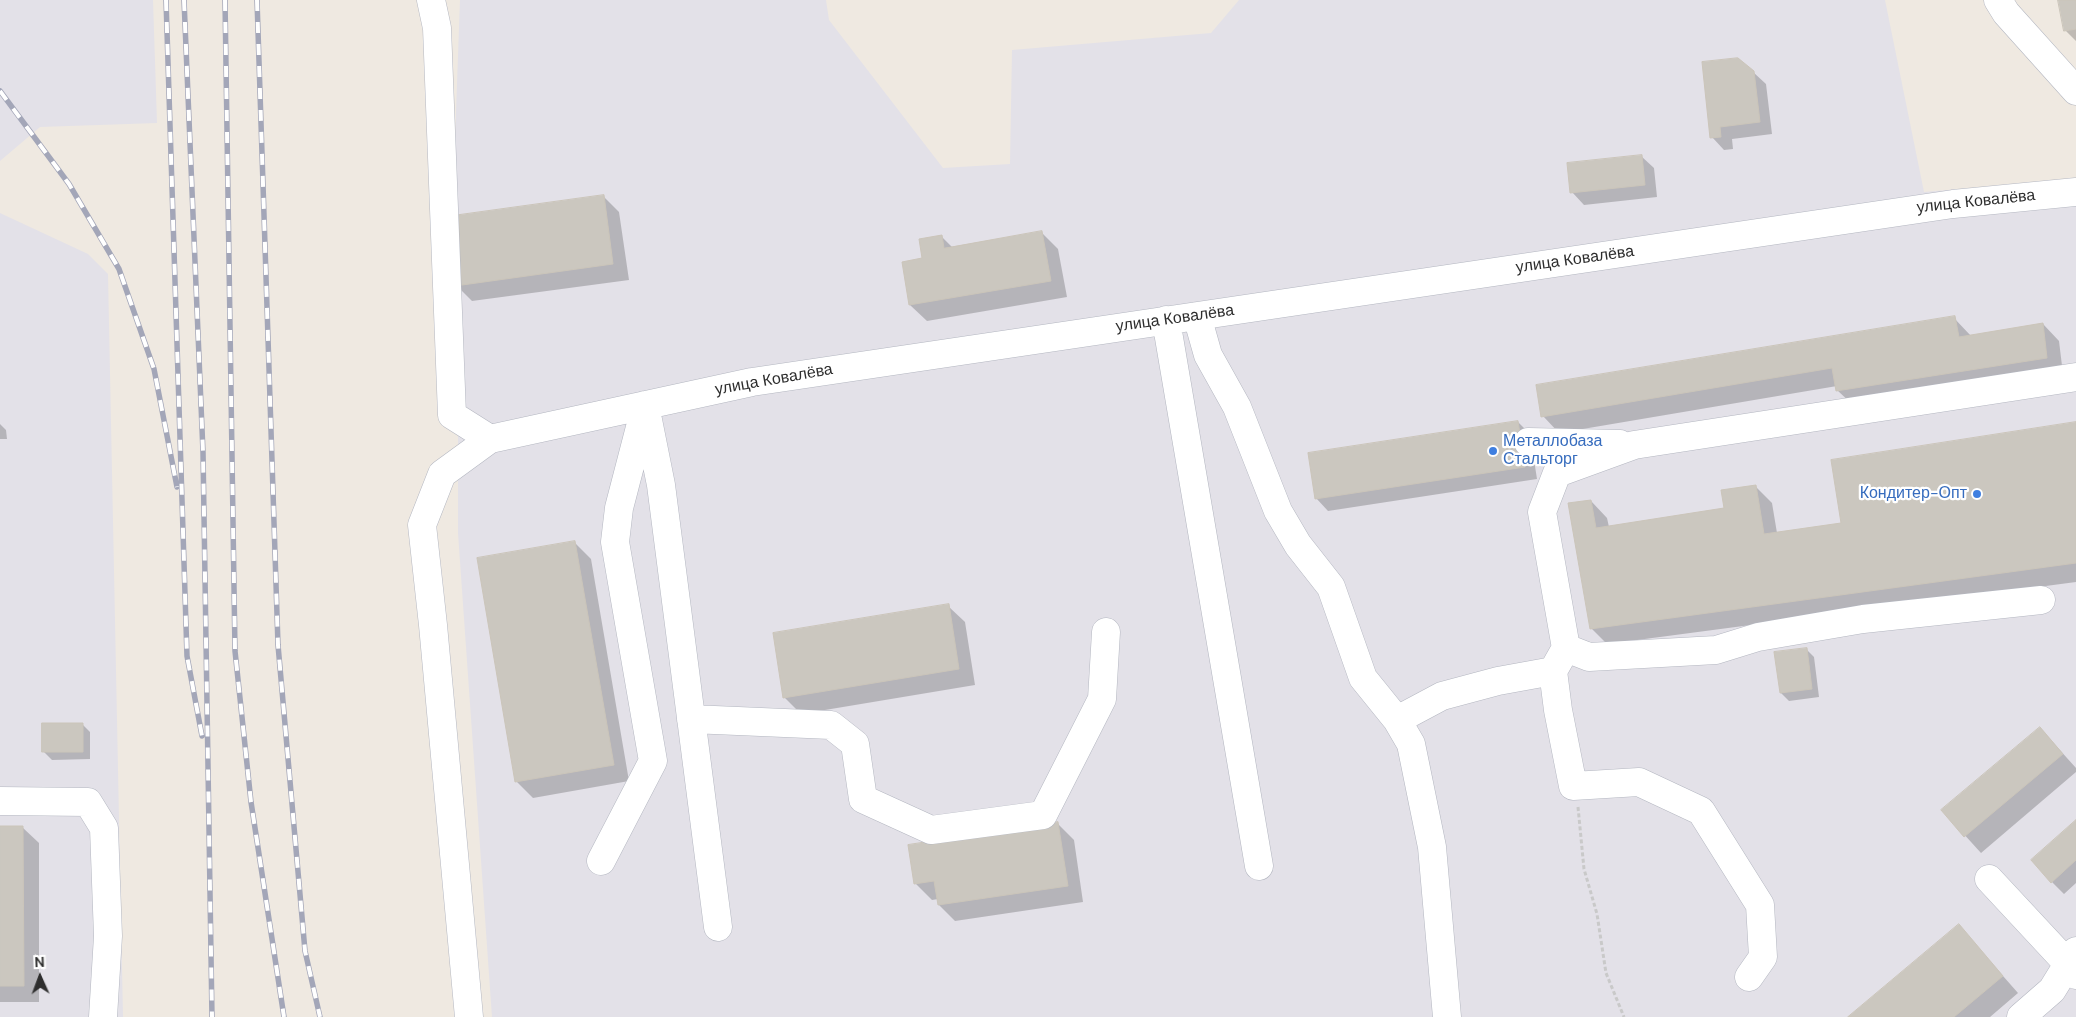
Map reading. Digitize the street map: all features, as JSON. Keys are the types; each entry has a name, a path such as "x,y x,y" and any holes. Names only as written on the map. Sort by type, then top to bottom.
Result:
{"street":[{"path":"431,0 437,28 452,416 490,439"},
{"path":"1998,0 2006,13 2076,91"},
{"name":"улица Ковалёва","path":"469,1017 422,525 442,474 490,439 752,382 1953,204 2076,192"},
{"path":"1197,316 1208,355 1238,407 1278,511 1298,545 1331,587 1363,678 1397,720 1411,744 1432,846 1447,1017"},
{"path":"1166,320 1259,866"},
{"path":"1528,442 1634,445 2076,377"},
{"path":"645,405 661,485 718,927"},
{"path":"601,861 653,761 615,542 619,508 645,405"},
{"path":"1634,445 1557,473 1542,512 1560,660 1558,710 1573,786 1639,782 1701,811 1760,905 1763,957 1749,977"},
{"path":"1397,720 1442,696 1498,681 1560,660 1716,650 1758,637 1863,619 2041,600"},
{"path":"691,719 831,725 855,744 863,799 932,830 1043,815 1102,699 1106,632"},
{"path":"0,801 88,802 104,828 108,936 103,1017"},
{"path":"1989,879 2073,963 2052,990 2021,1017"}],"path":[{"path":"1573,786 1580,816 1584,869 1597,914 1606,972 1624,1017"}],"shaded area":[{"path":"0,0 153,0 157,123 40,127 0,161"},
{"path":"460,0 826,0 829,20 943,168 1010,164 1012,50 1211,33 1239,0 1885,0 1924,192 2076,179 2076,1017 492,1017 458,533 455,140"},
{"path":"0,213 88,254 108,274 123,1017 0,1017"}],"building":[{"path":"2058,0 2076,0 2076,29 2064,31"},
{"path":"1738,58 1754,71 1760,122 1720,127 1721,137 1710,138 1702,62"},
{"path":"1642,155 1645,185 1570,193 1567,163"},
{"path":"604,195 613,264 455,286 445,217"},
{"path":"1042,231 1051,281 909,305 902,262 922,258 919,239 942,235 944,248"},
{"path":"1955,316 1959,337 2043,323 2047,358 1836,391 1832,368 1541,417 1536,385"},
{"path":"1518,421 1525,467 1315,499 1308,453"},
{"path":"2076,422 2076,563 1590,629 1568,503 1591,500 1596,528 1724,508 1721,490 1756,485 1764,534 1841,523 1831,460"},
{"path":"575,541 614,765 515,782 477,558"},
{"path":"949,604 959,669 783,698 773,633"},
{"path":"1807,648 1812,689 1780,693 1774,652"},
{"path":"42,723 83,723 83,752 42,752"},
{"path":"2040,727 2063,754 1964,837 1941,810"},
{"path":"2076,820 2076,860 2051,883 2031,860"},
{"path":"1058,822 1068,886 938,905 934,881 914,884 908,845"},
{"path":"0,826 23,826 24,986 0,986"},
{"path":"1959,924 2003,976 1954,1017 1848,1017"}],"railway":[{"path":"166,0 187,656 202,736"},
{"path":"184,0 203,452 212,1017"},
{"path":"225,0 235,651 251,802 284,1017"},
{"path":"257,0 278,645 305,951 320,1017"},
{"path":"0,91 69,184 119,269 154,369 177,487"}],"place":[{"name":"Металлобаза Стальторг","path":"1493,451"},
{"name":"Кондитер-Опт","path":"1977,494"}]}
